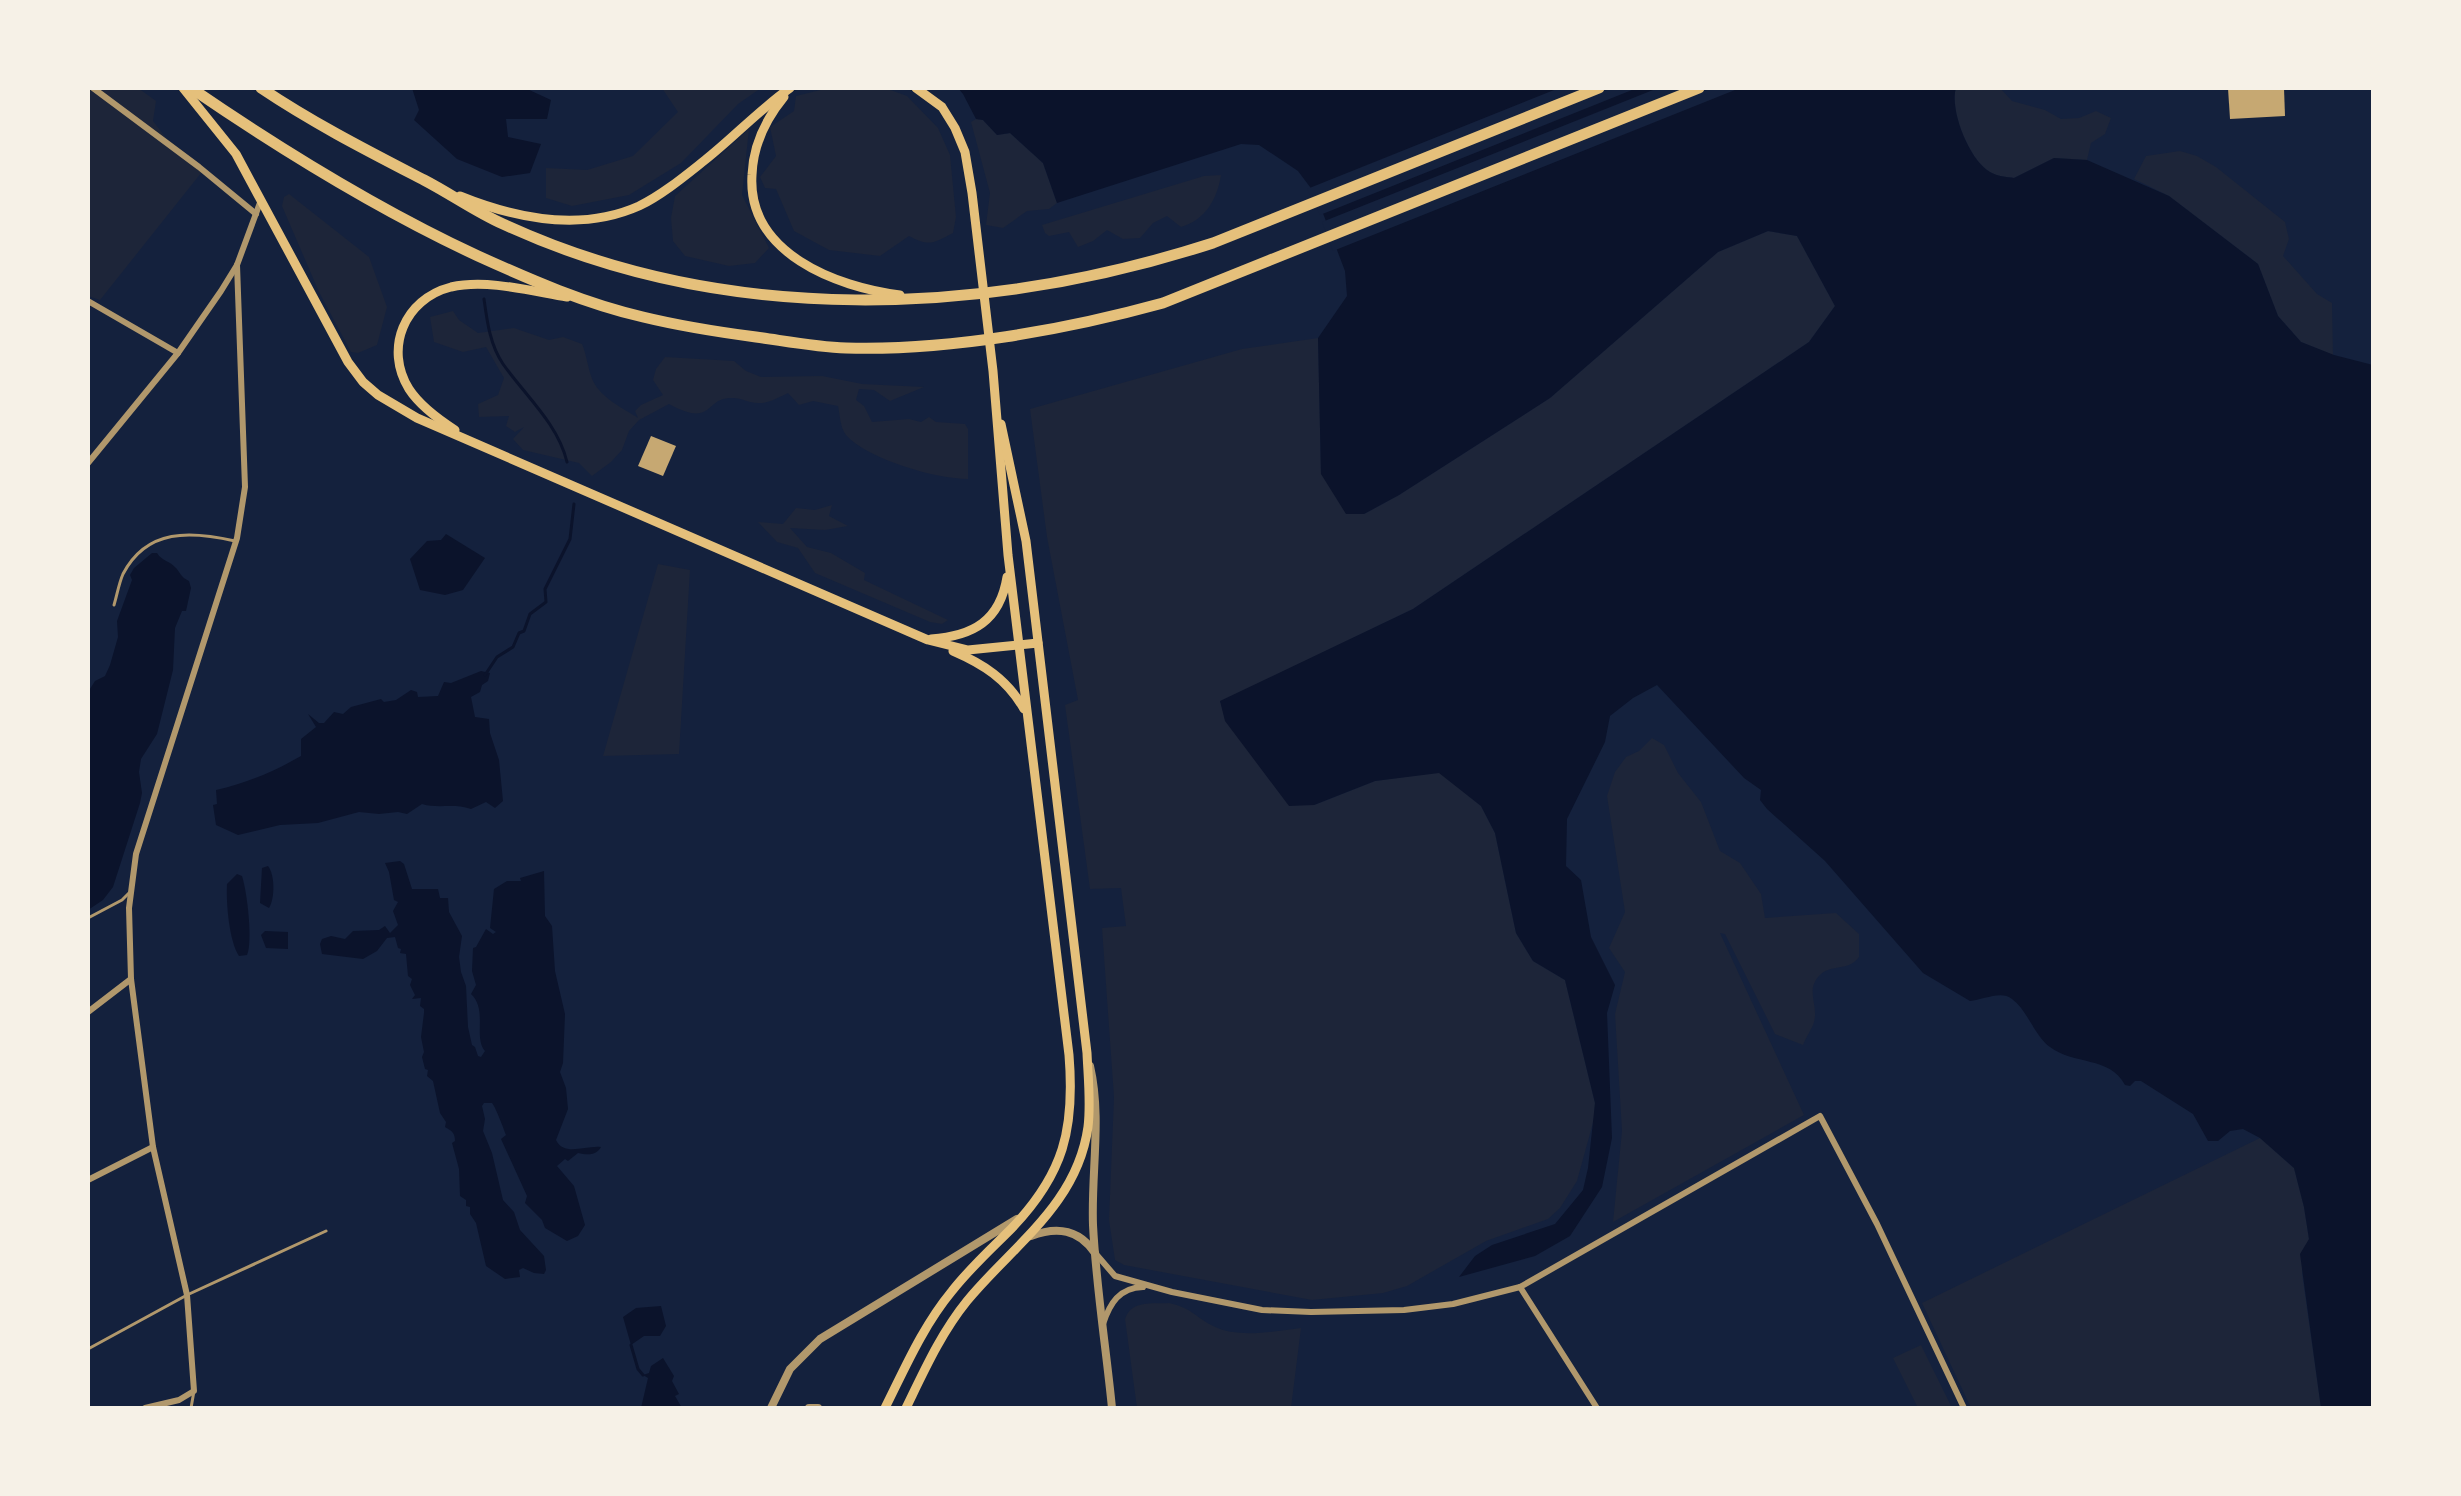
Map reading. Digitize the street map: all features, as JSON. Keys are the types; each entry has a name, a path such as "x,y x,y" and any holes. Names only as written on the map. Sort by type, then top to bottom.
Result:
{"highway":[{"path":"191,88 366,199 510,270 584,299 642,317 770,339 846,348 938,344 1042,331 1163,303 1699,88"},
{"path":"261,88 340,137 502,224 601,261 662,279 723,290 813,300 928,298 1037,286 1164,259 1599,88"}],"main road":[{"path":"183,88 236,154 324,321 363,382 396,406 474,443 928,640 993,672 1016,696 1026,714"},
{"path":"445,191 525,217 570,221 607,217 641,205 707,159 763,107 790,88"},
{"path":"790,88 764,128 753,157 751,188 758,216 769,234 785,250 836,281 865,289 928,298"},
{"path":"885,1408 918,1341 943,1302 1044,1189 1058,1164 1067,1134 1071,1096 1069,1055 1009,563 995,393 965,152 942,107 916,88"},
{"path":"474,443 420,403 403,378 397,350 404,324 412,311 435,293 466,285 521,289 584,299"},
{"path":"906,1408 935,1350 958,1313 984,1282 1031,1236 1061,1198 1075,1171 1088,1124 1087,1053 1026,541 995,393"},
{"path":"928,640 963,635 989,617 1002,599 1009,563"},
{"path":"928,640 968,650 1038,643"}],"street":[{"path":"93,88 256,214"},
{"path":"88,463 178,353 237,265 261,200"},
{"path":"145,1408 179,1400 194,1391 187,1295 153,1147 131,979 129,908 136,854 236,541 245,487 237,265"},
{"path":"89,300 178,353"},
{"path":"88,1012 131,979"},
{"path":"1087,1053 1096,1104 1092,1186 1095,1253 1112,1408"},
{"path":"1031,1236 1056,1230 1072,1232 1085,1240 1110,1273 1150,1286 1262,1310 1404,1310 1453,1304 1520,1287 1820,1116 1877,1224 1964,1408"},
{"path":"88,1180 153,1147"},
{"path":"771,1408 790,1369 820,1339 1024,1214"},
{"path":"1098,1282 1110,1273"},
{"path":"1103,1324 1108,1308 1122,1292 1150,1286"},
{"path":"1520,1287 1597,1408"},
{"path":"809,1408 818,1408"}],"lane":[{"path":"114,605 123,574 151,543 178,534 206,534 236,541"},
{"path":"88,918 122,900 131,891"},
{"path":"88,1349 187,1295 326,1231"},
{"path":"191,1408 194,1391"}],"shaded area":[{"path":"88,88 138,88 156,101 153,121 166,138 205,168 100,300 88,296"},
{"path":"412,88 525,88 551,100 547,119 506,119 508,137 541,144 530,173 502,177 457,159 414,120 419,110"},
{"path":"662,88 761,88 738,104 681,163 629,195 572,206 546,198 546,168 587,170 633,156 678,112"},
{"path":"829,88 885,88 907,96 938,128 950,155 956,217 953,233 931,242 909,236 880,256 829,250 794,231 776,189 765,188 760,177 776,156 770,127 794,111 796,96"},
{"path":"958,88 1956,88 1956,109 1963,134 1975,157 1990,172 2014,178 2054,158 2087,160 2169,196 2258,264 2278,316 2301,342 2373,365 2373,1408 2321,1408 2300,1254 2309,1239 2294,1168 2260,1138 2243,1129 2230,1131 2218,1141 2208,1141 2193,1114 2141,1081 2125,1085 2110,1069 2059,1053 2044,1042 2018,1004 2008,996 1997,995 1970,1001 1923,973 1825,861 1767,809 1760,800 1761,790 1744,778 1657,685 1610,716 1605,742 1567,819 1566,866 1581,880 1591,937 1615,985 1607,1013 1612,1138 1602,1187 1570,1236 1535,1256 1459,1277 1475,1256 1492,1245 1555,1224 1583,1190 1595,1103 1565,980 1533,961 1516,933 1495,833 1481,806 1439,773 1375,781 1314,805 1289,806 1225,721 1220,701 1413,609 1809,342 1835,306 1797,236 1768,231 1718,252 1550,398 1399,495 1364,514 1346,514 1321,474 1318,338 1347,296 1345,271 1316,195 1298,171 1259,145 1241,144 1057,203 1043,163 1010,133 997,135 983,120 976,119"},
{"path":"1956,88 2000,88 2012,101 2045,110 2061,119 2079,118 2096,111 2111,118 2105,134 2091,143 2087,160 2054,158 2014,178 2002,176 1983,166 1969,146 1958,121"},
{"path":"983,120 997,135 1010,133 1043,163 1057,203 1049,209 1027,211 1003,228 986,225 990,193 971,122"},
{"path":"749,129 742,195 769,248 755,263 729,266 685,256 673,241 671,218 675,196"},
{"path":"2180,151 2216,167 2285,222 2289,239 2283,256 2317,294 2332,303 2333,355 2301,342 2278,316 2258,264 2169,196 2134,179 2146,156"},
{"path":"1221,175 1208,208 1197,219 1181,227 1167,216 1153,223 1140,238 1123,239 1107,230 1093,241 1078,247 1069,232 1049,236 1042,225 1204,176"},
{"path":"289,194 369,257 387,307 377,345 358,353 351,352 319,292 282,206 284,197"},
{"path":"1768,231 1797,236 1835,306 1809,342 1413,609 1220,702 1314,805 1375,781 1439,772 1481,806 1495,833 1516,933 1533,961 1565,980 1595,1103 1594,1119 1577,1181 1560,1208 1548,1219 1486,1241 1407,1286 1383,1293 1312,1300 1124,1265 1115,1260 1109,1220 1114,1097 1102,928 1126,926 1121,888 1090,889 1065,705 1078,700 1047,537 1030,409 1242,349 1318,338 1321,474 1364,514 1550,398 1718,252"},
{"path":"453,311 459,320 478,333 514,328 549,340 563,337 582,344 591,377 601,393 638,418 635,411 641,405 663,395 653,380 656,369 665,357 734,361 746,371 761,377 822,376 862,384 924,387 890,401 874,390 859,389 856,400 864,406 872,422 909,419 921,422 929,417 936,422 965,424 968,429 968,479 921,471 869,452 846,435 838,406 813,401 799,405 788,393 762,403 724,399 702,413 684,411 669,404 639,420 629,431 622,450 592,476 579,463 523,450 513,439 524,427 515,432 506,426 509,416 479,417 478,404 498,395 504,378 486,347 463,352 434,342 430,317"},
{"path":"832,505 829,516 848,526 825,530 790,528 807,547 831,553 865,573 864,580 948,620 942,624 930,622 815,573 798,548 777,542 758,522 783,524 796,508 815,510"},
{"path":"446,534 485,558 463,590 445,595 420,590 410,559 427,541 441,540"},
{"path":"152,553 157,553 174,566 189,581 191,588 186,611 182,611 175,628 173,670 157,734 141,759 140,803 113,887 103,900 88,910 88,692 95,681 105,676 110,665 118,637 117,621 132,580 130,575"},
{"path":"658,564 690,570 679,754 603,756"},
{"path":"481,671 490,673 488,681 482,685 480,692 471,697 475,717 489,719 499,760 503,801 495,808 486,802 471,809 422,804 407,814 359,812 318,823 280,825 238,835 216,825 213,805 217,804 216,790 260,776 301,756 301,739 316,727 308,714 319,723 324,723 334,712 343,714 351,707 381,699 384,702 396,700 411,690 417,692 418,697 438,696 444,682 451,683"},
{"path":"1652,738 1664,745 1678,773 1701,802 1720,851 1740,863 1761,894 1765,918 1836,913 1859,934 1859,957 1851,964 1826,971 1816,980 1813,986 1814,1022 1803,1045 1775,1034 1725,934 1720,933 1804,1115 1613,1222 1622,1131 1615,1014 1625,972 1609,948 1625,912 1607,796 1615,772 1626,757 1639,751"},
{"path":"400,861 404,864 412,889 438,889 440,898 448,898 449,912 462,936 459,957 466,986 468,1027 472,1045 481,1057 485,1051 480,1038 479,1008 471,994 476,985 472,971 473,948 486,929 493,934 496,932 490,928 494,889 507,881 521,881 520,878 544,871 545,916 552,926 555,971 565,1014 560,1072 566,1088 568,1109 556,1140 564,1148 570,1149 601,1147 594,1153 578,1153 557,1166 574,1186 585,1225 578,1236 567,1241 545,1228 542,1220 525,1203 527,1196 501,1139 506,1135 497,1113 492,1103 482,1106 485,1119 483,1131 492,1153 503,1200 514,1212 520,1230 544,1256 544,1274 523,1268 519,1270 520,1277 505,1279 486,1266 476,1223 466,1200 460,1196 459,1169 452,1143 454,1136 445,1127 433,1081 427,1076 428,1070 422,1057 424,1009 420,1006 421,998 412,999 415,995 410,985 412,979 408,976 406,954 400,953 395,937 387,938 377,951 363,959 322,954 322,939 331,936 345,939 353,931 379,930 385,926 390,933 398,925 393,911 398,902 394,900 385,863"},
{"path":"268,866 273,887 269,908 260,903 262,868"},
{"path":"237,874 242,876 244,883 249,928 247,955 239,956 231,932 227,892 227,884"},
{"path":"265,931 288,932 288,949 266,948 261,935"},
{"path":"2260,1138 2294,1168 2304,1207 2309,1239 2302,1273 2321,1408 1971,1408 1922,1303"},
{"path":"1169,1303 1223,1330 1257,1333 1301,1328 1291,1408 1137,1408 1125,1319 1137,1306"},
{"path":"661,1306 666,1326 660,1336 644,1336 631,1345 623,1317 636,1308"},
{"path":"1921,1345 1952,1408 1918,1408 1893,1358"},
{"path":"663,1358 674,1376 672,1381 679,1394 675,1396 682,1408 641,1408 648,1378 643,1375"}],"pier":[{"path":"1559,88 1637,88 1320,215 1307,189"},
{"path":"1658,88 1740,88 1333,251 1322,222"}],"building":[{"path":"2228,88 2284,88 2285,116 2230,119"},
{"path":"651,436 676,446 663,476 638,466"}],"waterway":[{"path":"484,299 490,333 499,357 549,422 567,462"},
{"path":"485,675 497,657 513,647 519,633 524,631 530,614 546,602 545,589 570,539 574,504"},
{"path":"631,1345 638,1369 643,1375"}]}
